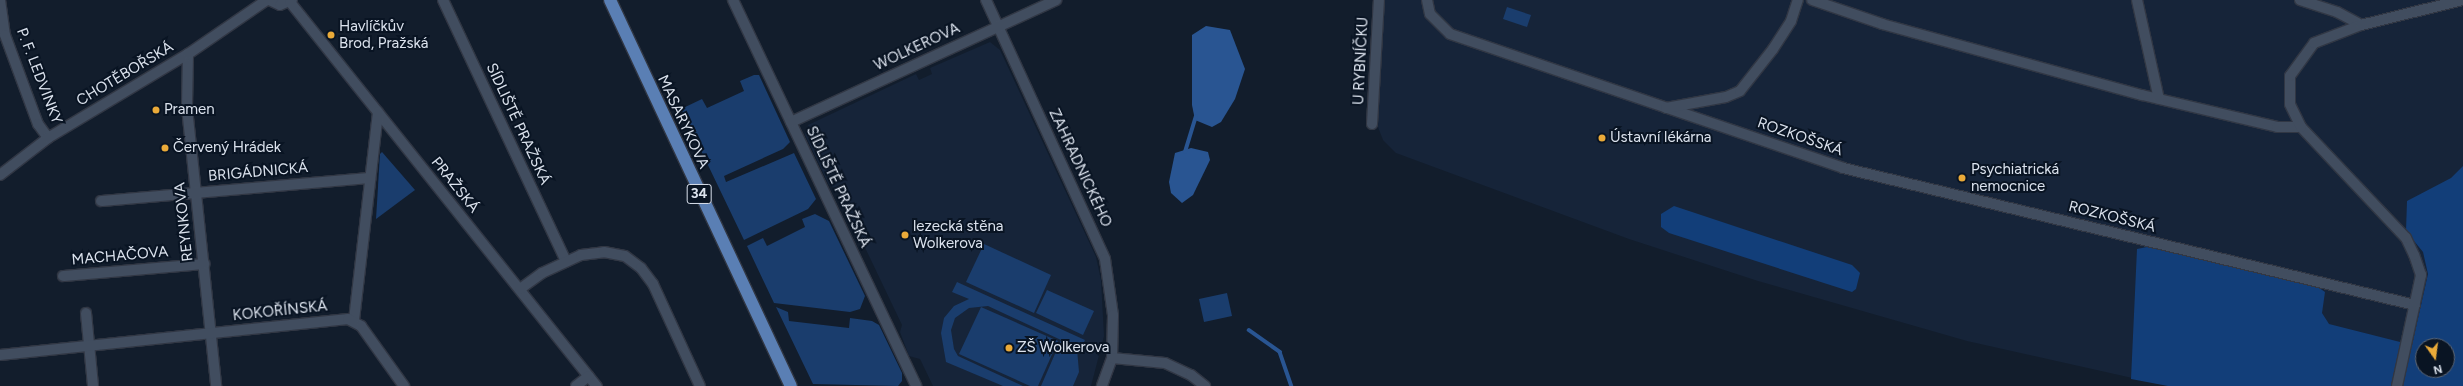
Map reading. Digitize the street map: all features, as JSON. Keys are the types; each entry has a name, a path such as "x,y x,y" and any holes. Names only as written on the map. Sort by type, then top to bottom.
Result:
{"main road":[{"name":"MASARYKOVA","path":"610,0 791,386"}],"street":[{"name":"P. F. LEDVINKY","path":"0,0 2,36 38,124 48,138"},
{"path":"268,0 280,5 291,1"},
{"name":"CHOTĚBOŘSKÁ","path":"0,175 48,138 188,54 268,0"},
{"name":"SÍDLIŠTĚ PRAŽSKÁ","path":"443,0 566,261"},
{"name":"SÍDLIŠTĚ PRAŽSKÁ","path":"733,0 916,386"},
{"name":"ZAHRADNICKÉHO","path":"986,0 1105,260 1113,315 1112,358 1102,386"},
{"name":"WOLKEROVA","path":"791,122 1056,0"},
{"name":"U RYBNÍČKU","path":"1372,124 1379,0"},
{"name":"ROZKOŠSKÁ","path":"1427,0 1430,14 1450,34 1843,168 2416,305"},
{"name":"ROZKOŠSKÁ","path":"1666,108 1726,97 1740,91 1773,48 1791,21 1798,0"},
{"path":"1812,0 1882,24 2159,99 2278,127 2301,126"},
{"path":"2138,0 2159,99"},
{"path":"2300,0 2337,12 2361,25"},
{"path":"2397,386 2416,305 2421,275 2406,238 2301,126 2290,104 2290,76 2300,59 2314,43 2361,25 2463,0"},
{"name":"PRAŽSKÁ","path":"291,1 596,386"},
{"name":"REYNKOVA","path":"188,54 187,108 212,334 216,386"},
{"path":"378,112 354,320 404,386"},
{"name":"BRIGÁDNICKÁ","path":"101,201 370,178"},
{"path":"520,289 566,261 604,252 625,256 641,268 700,386"},
{"name":"MACHAČOVA","path":"63,276 204,264"},
{"path":"86,313 93,386"},
{"name":"KOKOŘÍNSKÁ","path":"0,355 354,320"},
{"path":"1112,358 1165,363 1191,375 1205,386"},
{"path":"576,386 589,376"}],"shaded area":[{"name":"Psychiatrická nemocnice","path":"1384,0 2463,0 2463,255 2427,338 2415,338 2415,371 2168,386 1967,341 1758,281 1629,239 1396,153 1383,140 1378,127"},
{"path":"1507,7 1531,15 1527,27 1503,19"},
{"path":"1206,26 1230,30 1245,69 1235,99 1221,122 1212,127 1195,120 1192,105 1192,35"},
{"name":"ZŠ Wolkerova","path":"990,42 1000,50 1096,257 1101,280 1104,336 1091,386 933,386 920,359 909,356 900,332 902,325 837,189 829,185 805,135 808,125 916,74 919,80 932,74 930,68"},
{"path":"754,75 759,75 790,142 783,149 724,176 726,182 794,153 816,199 808,209 744,240 681,109 702,99 707,108 744,91 740,81"},
{"path":"1191,148 1208,152 1210,160 1193,195 1182,203 1171,193 1169,182 1175,153"},
{"path":"382,152 415,190 376,219 380,154"},
{"path":"2463,166 2463,386 2168,386 2131,379 2137,249 2147,247 2315,285 2325,292 2322,313 2329,324 2412,345 2428,274 2423,252 2406,231 2407,201 2451,178"},
{"path":"1674,206 1852,265 1860,273 1856,289 1852,292 1669,233 1661,227 1661,214"},
{"path":"815,214 829,221 865,296 860,309 850,312 774,303 747,246 763,238 767,246 805,227 802,219"},
{"name":"ZŠ Wolkerova","path":"984,244 1051,275 1034,313 966,282"},
{"path":"957,282 1085,340 1080,350 1077,349 1079,372 1073,386 1041,386 1061,340 988,306 969,308 955,318 951,330 954,349 958,356 1023,386 1003,386 946,362 941,333 944,318 954,306 969,299 952,292"},
{"name":"ZŠ Wolkerova","path":"1047,290 1094,311 1083,335 1036,313"},
{"path":"1227,293 1232,316 1204,322 1199,299"},
{"path":"776,307 788,312 789,321 849,328 850,318 872,321 879,325 902,373 902,381 898,386 813,384"},
{"name":"ZŠ Wolkerova","path":"981,307 1058,341 1038,386 1030,386 959,354"}],"waterway":[{"path":"1185,152 1196,117"},
{"path":"1249,330 1280,352 1292,386"}],"place":[{"name":"Havlíčkův Brod, Pražská","path":"331,35"},
{"name":"Pramen","path":"156,110"},
{"name":"Ústavní lékárna","path":"1602,138"},
{"name":"Červený Hrádek","path":"165,148"},
{"name":"Psychiatrická nemocnice","path":"1962,178"},
{"name":"lezecká stěna Wolkerova","path":"905,235"},
{"name":"ZŠ Wolkerova","path":"1009,348"}]}
